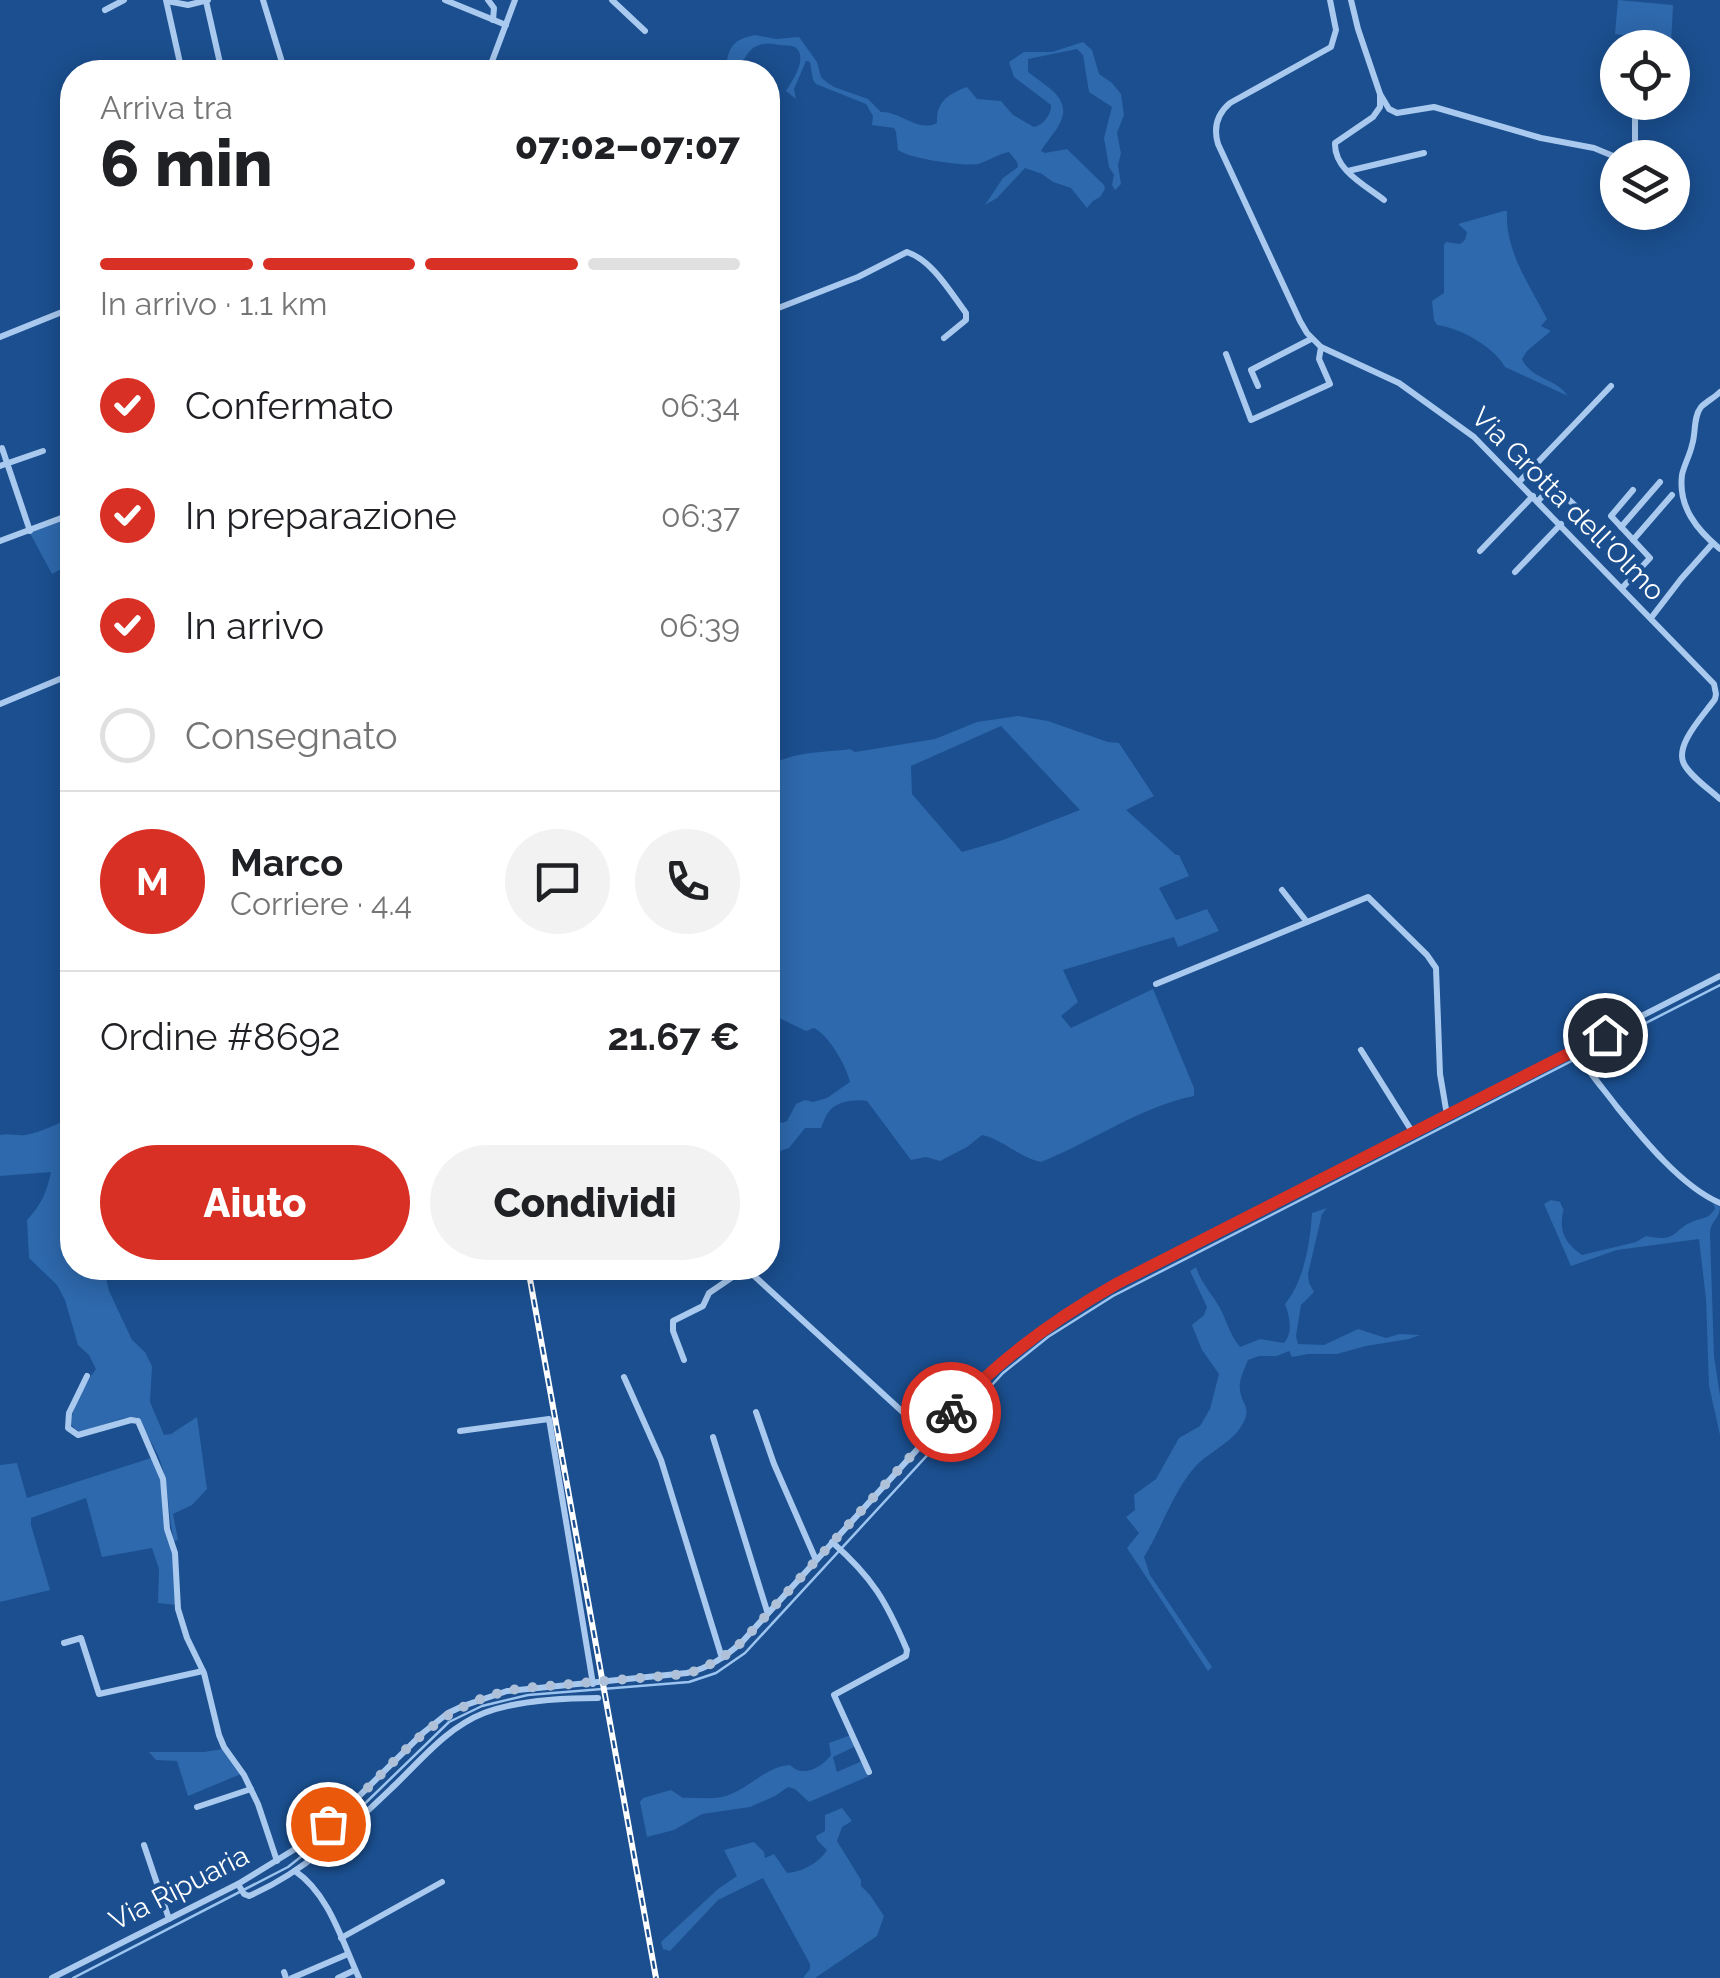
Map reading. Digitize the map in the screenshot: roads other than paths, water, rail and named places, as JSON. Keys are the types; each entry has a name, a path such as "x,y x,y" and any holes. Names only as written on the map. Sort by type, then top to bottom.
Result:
{"street":[{"path":"105,10 124,0"},
{"path":"179,60 165,0 188,6 208,0 220,60"},
{"path":"263,0 282,60"},
{"path":"445,0 506,25"},
{"path":"488,0 494,8 493,20"},
{"path":"494,60 516,0"},
{"path":"612,0 645,31"},
{"name":"Via Grotta dell'Olmo","path":"1330,0 1336,30 1332,46 1230,102 1216,128 1218,144 1303,327 1321,347 1399,383 1474,436 1714,684 1718,692 1682,750 1684,764 1720,798"},
{"path":"1351,0 1380,94 1389,109 1409,113 1434,107 1540,138 1600,150"},
{"path":"1380,94 1380,110 1335,142 1337,158 1346,172 1384,200"},
{"path":"1346,172 1424,153"},
{"path":"780,307 858,277 906,252 928,265 966,313 966,320 944,338"},
{"path":"0,337 60,313"},
{"path":"1258,386 1250,370 1312,339"},
{"path":"1226,354 1251,420 1330,384 1320,358 1321,347"},
{"path":"1519,482 1611,386"},
{"path":"1720,392 1701,407 1682,474 1682,491 1692,522 1720,549"},
{"path":"2,448 4,465 30,531"},
{"path":"4,465 43,451"},
{"path":"1622,527 1660,482"},
{"path":"1480,551 1553,484 1582,512"},
{"path":"1622,588 1650,558 1611,516 1634,490"},
{"path":"1633,540 1672,496"},
{"path":"0,541 60,519"},
{"path":"1516,572 1561,524"},
{"path":"1651,618 1713,543"},
{"path":"0,704 60,679"},
{"path":"1282,890 1307,922"},
{"path":"1156,984 1368,897 1433,962 1437,976 1440,1074 1448,1115"},
{"name":"Via Ripuaria","path":"52,1978 169,1919 241,1889 344,1811 423,1733 448,1714 477,1700 507,1691 686,1674 722,1658 742,1642 992,1371 1079,1305 1720,976"},
{"path":"1361,1050 1413,1133"},
{"path":"1576,1050 1641,1138 1676,1172 1720,1203"},
{"path":"684,1360 673,1321 703,1306 709,1294 728,1280"},
{"path":"759,1280 930,1436"},
{"path":"86,1376 68,1413 68,1428 78,1435 138,1421 162,1479 178,1610 186,1638 202,1671 219,1735 258,1804 277,1861"},
{"path":"624,1377 661,1460 722,1658"},
{"path":"756,1412 816,1560"},
{"path":"460,1431 549,1419 592,1684"},
{"path":"713,1437 768,1612"},
{"path":"834,1543 886,1601 907,1650 906,1656 890,1666 834,1694 869,1772"},
{"path":"64,1643 81,1638 99,1694 202,1671"},
{"path":"241,1889 252,1895 345,1832 461,1725 484,1713 522,1704 598,1698"},
{"path":"197,1807 251,1789"},
{"path":"144,1845 169,1919"},
{"path":"294,1870 319,1893 357,1974 338,1978"},
{"path":"341,1938 442,1882"},
{"path":"287,1976 348,1954"}],"waterway":[{"path":"73,1978 288,1867 350,1818 449,1722 482,1706 528,1695 689,1682 716,1673 745,1653 1003,1373 1048,1337 1113,1296 1720,985"}],"railway":[{"path":"530,1280 656,1978"}]}
